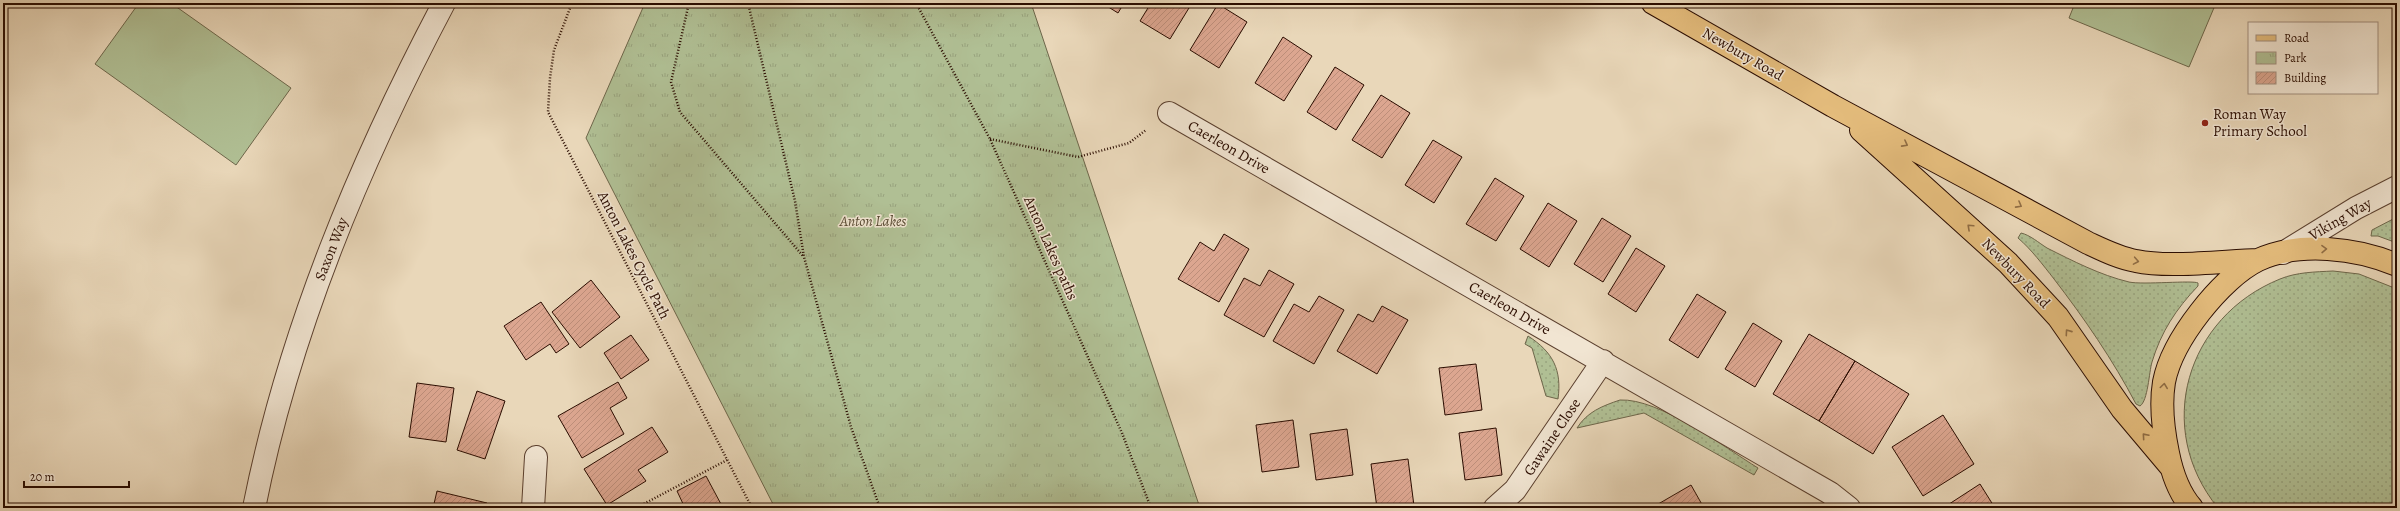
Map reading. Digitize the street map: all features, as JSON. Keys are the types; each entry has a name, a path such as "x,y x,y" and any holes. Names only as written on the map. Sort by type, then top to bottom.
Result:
{"main road":[{"name":"Newbury Road","path":"1653,3 1833,106 2088,243 2119,257 2138,262 2171,263 2258,260"},
{"name":"Newbury Road","path":"1833,106 1954,212 2008,263 2058,317 2122,409 2170,466"},
{"path":"2187,505 2170,466 2161,409 2164,380 2174,355 2186,331 2205,305 2228,282 2258,260 2283,253 2325,248 2373,256 2397,265"}],"street":[{"name":"Saxon Way","path":"254,508 263,464 292,357 321,275 358,182 402,85 444,3"},
{"name":"Caerleon Drive","path":"1169,113 1603,361 1830,493 1849,508"},
{"name":"Viking Way","path":"2283,253 2356,208 2397,187"},
{"name":"Gawaine Close","path":"1495,508 1515,490 1603,361"},
{"path":"533,508 536,457"}],"path":[{"name":"Anton Lakes Cycle Path","path":"572,3 554,50 550,78 548,112 752,508"},
{"path":"689,3 671,82 680,112 804,257"},
{"path":"748,3 795,201 804,257 851,427 880,508"},
{"name":"Anton Lakes paths","path":"916,3 990,139 1122,433 1151,508"},
{"path":"990,139 1078,157 1130,143 1169,113"},
{"path":"636,508 727,460"}],"green space":[{"path":"139,3 171,3 291,88 236,165 95,64"},
{"name":"Anton Lakes","path":"645,3 1031,3 1200,508 775,508 586,138"},
{"path":"2075,3 2216,3 2189,67 2069,18"},
{"path":"2397,217 2397,243 2378,236 2371,236 2372,230"},
{"path":"2021,233 2077,263 2118,279 2136,283 2198,283 2198,286 2170,321 2160,341 2152,362 2145,398 2140,406 2136,404 2108,355 2076,309 2028,247 2018,238"},
{"path":"2333,271 2359,274 2397,289 2397,508 2218,508 2198,477 2187,444 2184,410 2189,378 2202,347 2222,320 2248,296 2286,277 2306,273"},
{"path":"1528,336 1537,342 1550,355 1554,363 1559,379 1558,399 1546,396 1532,348 1525,344"},
{"path":"1620,400 1636,401 1672,415 1691,425 1758,468 1754,475 1644,413 1577,428 1585,418 1596,410"}],"building":[{"path":"1102,3 1124,3 1118,13"},
{"path":"1151,3 1192,3 1170,39 1140,21"},
{"path":"1218,4 1247,22 1219,68 1190,50"},
{"path":"1283,37 1312,56 1284,101 1255,83"},
{"path":"1335,67 1364,85 1336,130 1307,112"},
{"path":"1381,95 1410,113 1382,158 1352,140"},
{"path":"1433,140 1462,157 1434,203 1405,185"},
{"path":"1495,178 1524,196 1496,241 1466,224"},
{"path":"1548,203 1577,221 1549,267 1520,249"},
{"path":"1602,218 1631,236 1603,282 1574,264"},
{"path":"1224,234 1249,249 1219,302 1178,279 1200,242 1214,251"},
{"path":"1636,248 1665,266 1636,312 1608,294"},
{"path":"1269,270 1294,284 1264,337 1224,315 1244,278 1260,286"},
{"path":"591,280 620,317 580,348 552,312"},
{"path":"1697,294 1726,312 1698,358 1669,340"},
{"path":"1319,296 1344,310 1314,364 1273,341 1294,304 1309,312"},
{"path":"541,302 569,344 556,353 550,344 526,360 504,326"},
{"path":"1382,306 1408,320 1377,374 1337,351 1358,314 1373,322"},
{"path":"1753,323 1782,341 1755,387 1725,369"},
{"path":"1809,334 1855,361 1819,421 1773,394"},
{"path":"631,335 649,360 621,379 604,353"},
{"path":"1855,361 1909,394 1873,454 1819,421"},
{"path":"1476,364 1482,410 1445,415 1439,368"},
{"path":"618,382 627,398 610,408 624,434 582,458 558,416"},
{"path":"417,383 454,388 446,442 409,437"},
{"path":"477,391 505,401 485,459 457,450"},
{"path":"1943,415 1974,464 1923,496 1892,447"},
{"path":"1293,420 1299,467 1262,472 1256,425"},
{"path":"652,427 668,452 638,470 646,481 607,505 584,469"},
{"path":"1496,428 1502,475 1465,480 1459,433"},
{"path":"1347,429 1353,475 1316,480 1310,434"},
{"path":"1408,459 1414,506 1377,508 1371,464"},
{"path":"706,476 722,506 685,508 677,491"},
{"path":"1980,484 1995,508 1943,508"},
{"path":"1691,485 1704,508 1653,508 1653,507"},
{"path":"437,491 487,503 486,508 433,508"}],"place":[{"name":"Roman Way Primary School","path":"2205,123"}]}
